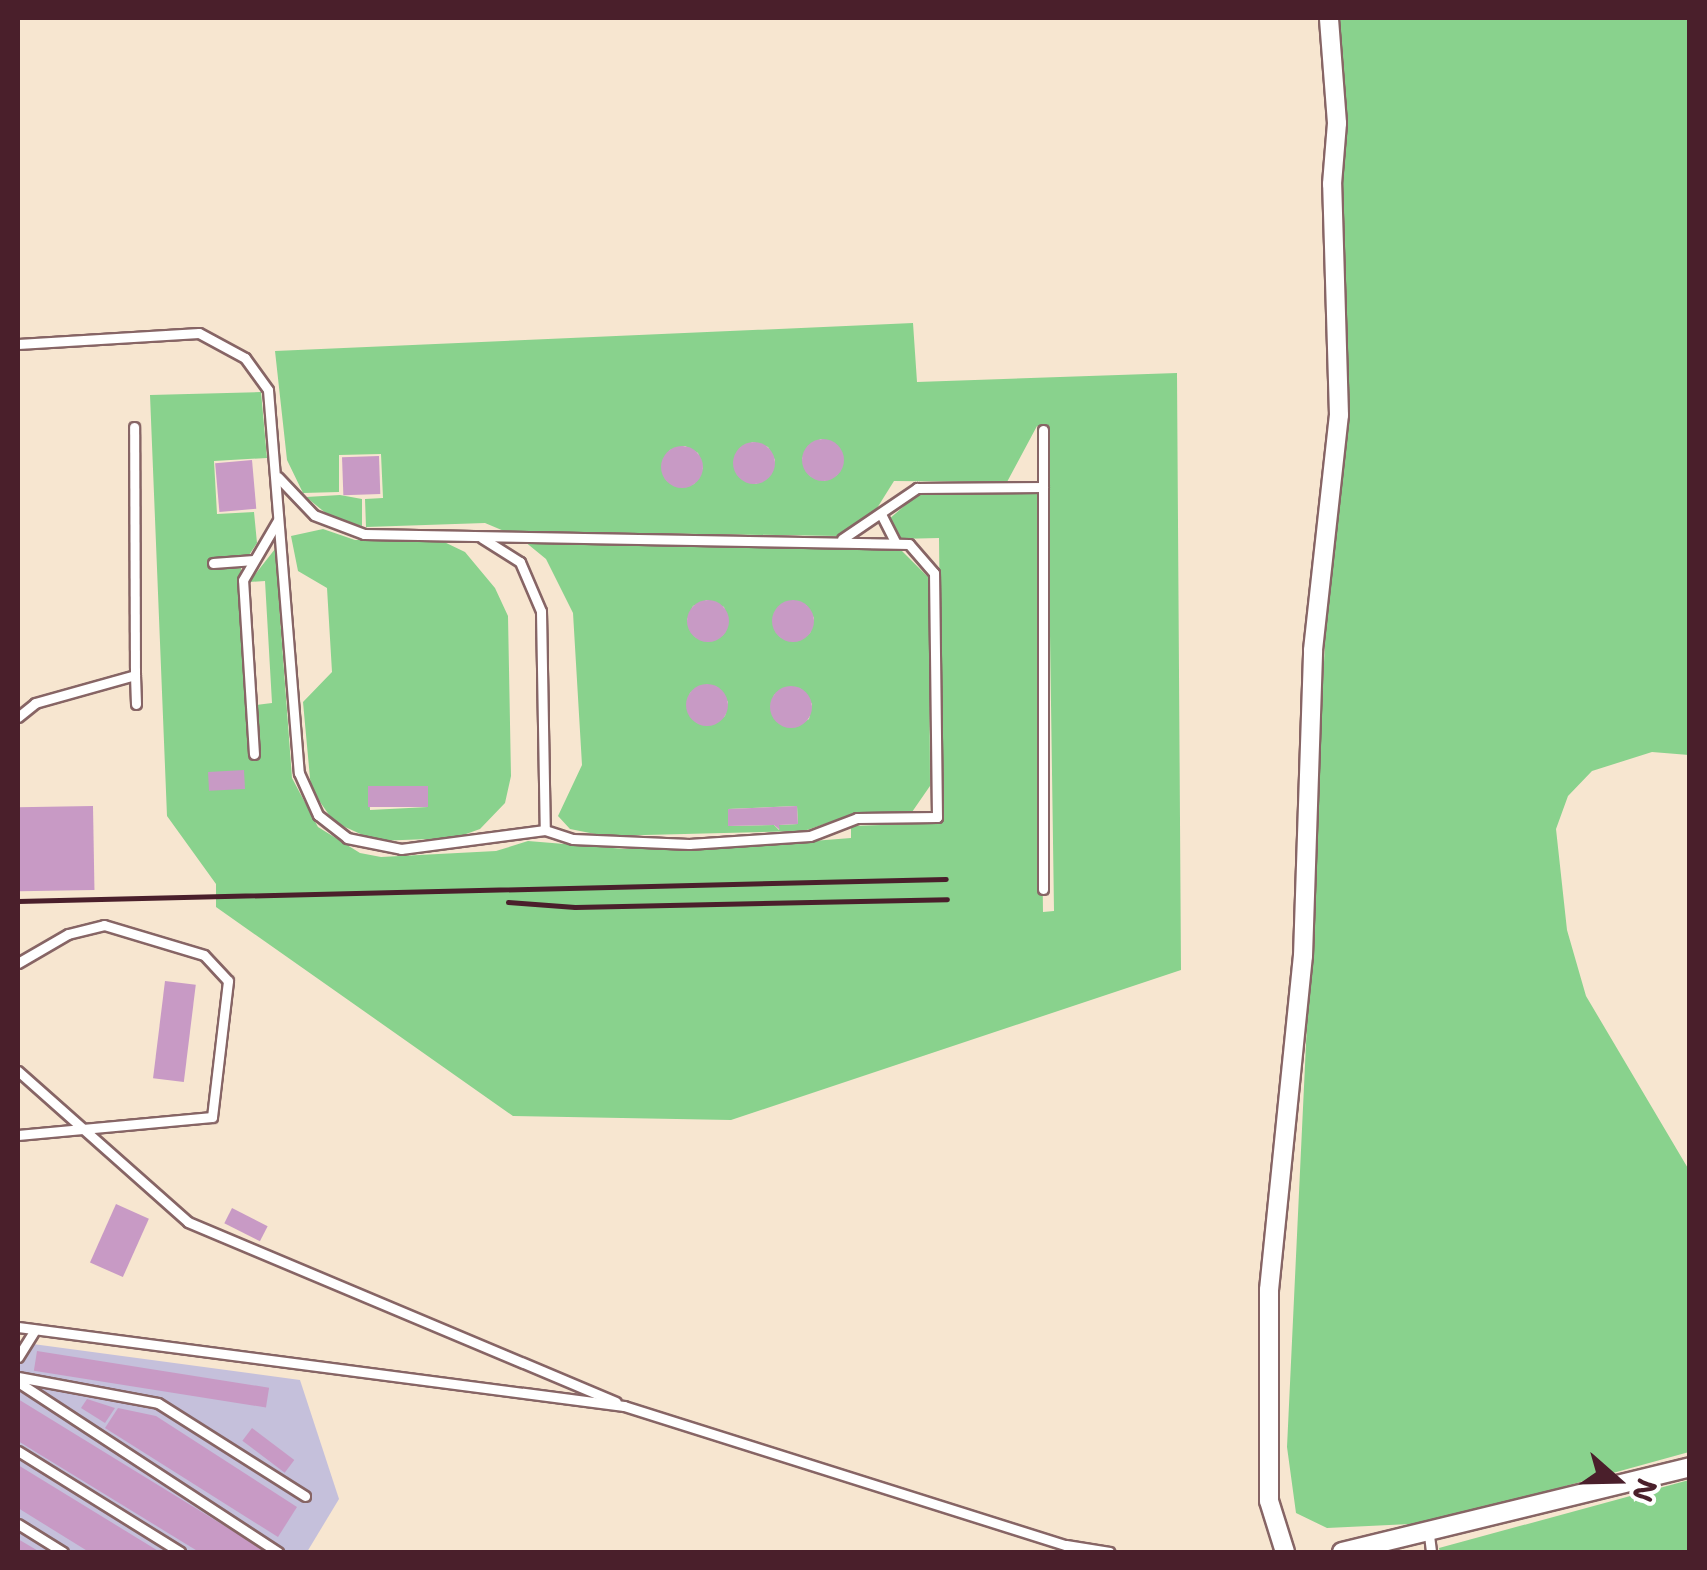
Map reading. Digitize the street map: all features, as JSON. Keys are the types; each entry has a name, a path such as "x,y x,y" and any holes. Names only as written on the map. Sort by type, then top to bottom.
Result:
{"street":[{"path":"1286,1552 1269,1500 1269,1290 1303,956 1313,650 1338,415 1332,184 1337,123 1329,18"},
{"path":"1342,1552 1430,1544 1690,1467"}],"lane":[{"path":"18,344 159,331 224,342 268,390 278,477 294,746 302,785 318,815 347,838 375,849 545,830 573,839 689,844 810,836 857,818 937,816 934,573 909,544 344,530 314,515 278,477"},
{"path":"134,427 136,704"},
{"path":"1043,430 1043,889"},
{"path":"840,540 882,516 917,488 1043,487"},
{"path":"882,516 896,543"},
{"path":"254,754 243,580 280,518"},
{"path":"475,536 498,544 520,562 541,611 545,830"},
{"path":"213,563 254,560"},
{"path":"18,717 35,703 135,675"},
{"path":"18,963 68,934 104,924 204,954 228,980 212,1117 18,1134"},
{"path":"18,1071 188,1222 624,1406 1102,1552"},
{"path":"18,1328 624,1406"},
{"path":"18,1356 34,1330"},
{"path":"18,1380 158,1402 304,1496"},
{"path":"18,1380 278,1552"},
{"path":"18,1451 180,1552"},
{"path":"18,1524 63,1552"}],"shaded area":[{"path":"18,1342 300,1380 339,1499 307,1552 18,1552"}],"green space":[{"path":"1337,18 1689,18 1689,755 1652,752 1592,771 1568,796 1556,829 1567,930 1586,996 1689,1170 1689,1452 1431,1523 1327,1528 1296,1513 1287,1447 1326,620 1347,408"},
{"path":"913,323 917,382 1177,373 1181,970 731,1120 513,1116 216,907 216,884 167,816 150,395 261,392 267,458 214,461 217,514 254,512 257,543 249,555 210,558 211,570 241,568 249,759 259,758 256,705 272,703 265,581 249,582 275,549 292,778 318,827 360,853 381,857 496,851 528,841 625,849 751,846 851,838 851,826 942,823 939,538 898,539 888,520 918,494 1038,493 1043,912 1054,911 1047,427 1037,426 1007,482 894,481 869,521 838,536 504,531 485,523 366,527 365,499 383,498 381,454 339,455 339,492 303,493 287,460 275,351","holes":["821,439 838,447 843,461 837,475 824,481 810,476 802,459 808,446","753,442 768,447 775,460 771,474 756,484 739,476 734,462 740,448","685,446 698,453 703,468 694,484 679,487 666,480 662,462 670,450"]},
{"path":"340,495 362,499 362,526 333,519 306,497"},
{"path":"323,529 355,540 440,540 465,552 495,588 508,616 511,776 505,803 480,829 455,838 376,841 334,822 311,789 303,702 332,672 327,588 298,571 291,536","holes":["427,787 428,807 370,810 369,789"]},
{"path":"524,541 898,547 929,578 930,786 912,812 859,812 804,831 605,836 570,829 558,816 582,765 573,613 546,559","holes":["707,600 724,607 728,621 723,635 709,641 695,637 687,620 693,606","788,601 806,605 814,618 810,633 798,641 780,637 773,624 776,610","702,685 717,687 728,702 725,716 712,725 697,723 687,708 690,693","786,687 801,689 812,704 809,719 796,727 782,725 771,710 774,695","797,806 798,824 779,825 779,830 774,825 729,826 728,809"]},
{"path":"1689,1480 1689,1552 1440,1552 1439,1548"}],"building":[{"path":"823,439 838,445 844,460 838,475 823,481 808,475 802,460 808,445"},
{"path":"754,442 769,448 775,463 769,478 754,484 739,478 733,463 739,448"},
{"path":"682,446 697,452 703,467 697,482 682,488 667,482 661,467 667,452"},
{"path":"379,456 380,494 343,495 342,457"},
{"path":"252,460 256,509 219,512 215,463"},
{"path":"708,600 723,606 729,621 723,636 708,642 693,636 687,621 693,606"},
{"path":"793,600 808,606 814,621 808,636 793,642 778,636 772,621 778,606"},
{"path":"707,684 722,690 728,705 722,720 707,726 692,720 686,705 692,690"},
{"path":"791,686 806,692 812,707 806,722 791,728 776,722 770,707 776,692"},
{"path":"244,770 245,789 209,791 208,772"},
{"path":"368,786 428,786 428,807 368,807"},
{"path":"93,806 94,890 19,891 18,807"},
{"path":"797,806 798,824 779,825 780,830 774,825 728,826 728,809"},
{"path":"165,981 196,985 184,1082 153,1078"},
{"path":"116,1204 149,1219 123,1277 90,1262"},
{"path":"232,1208 268,1226 260,1241 224,1223"},
{"path":"37,1351 269,1388 266,1408 34,1371"},
{"path":"18,1399 267,1552 199,1552 18,1441"},
{"path":"87,1399 115,1408 105,1423 81,1408"},
{"path":"118,1408 156,1416 297,1507 278,1537 105,1428"},
{"path":"252,1428 294,1460 285,1473 242,1441"},
{"path":"18,1465 160,1552 89,1552 18,1508"},
{"path":"18,1539 40,1552 18,1552"}],"railway":[{"path":"18,901 946,879"},
{"path":"508,902 575,907 947,899"}]}
